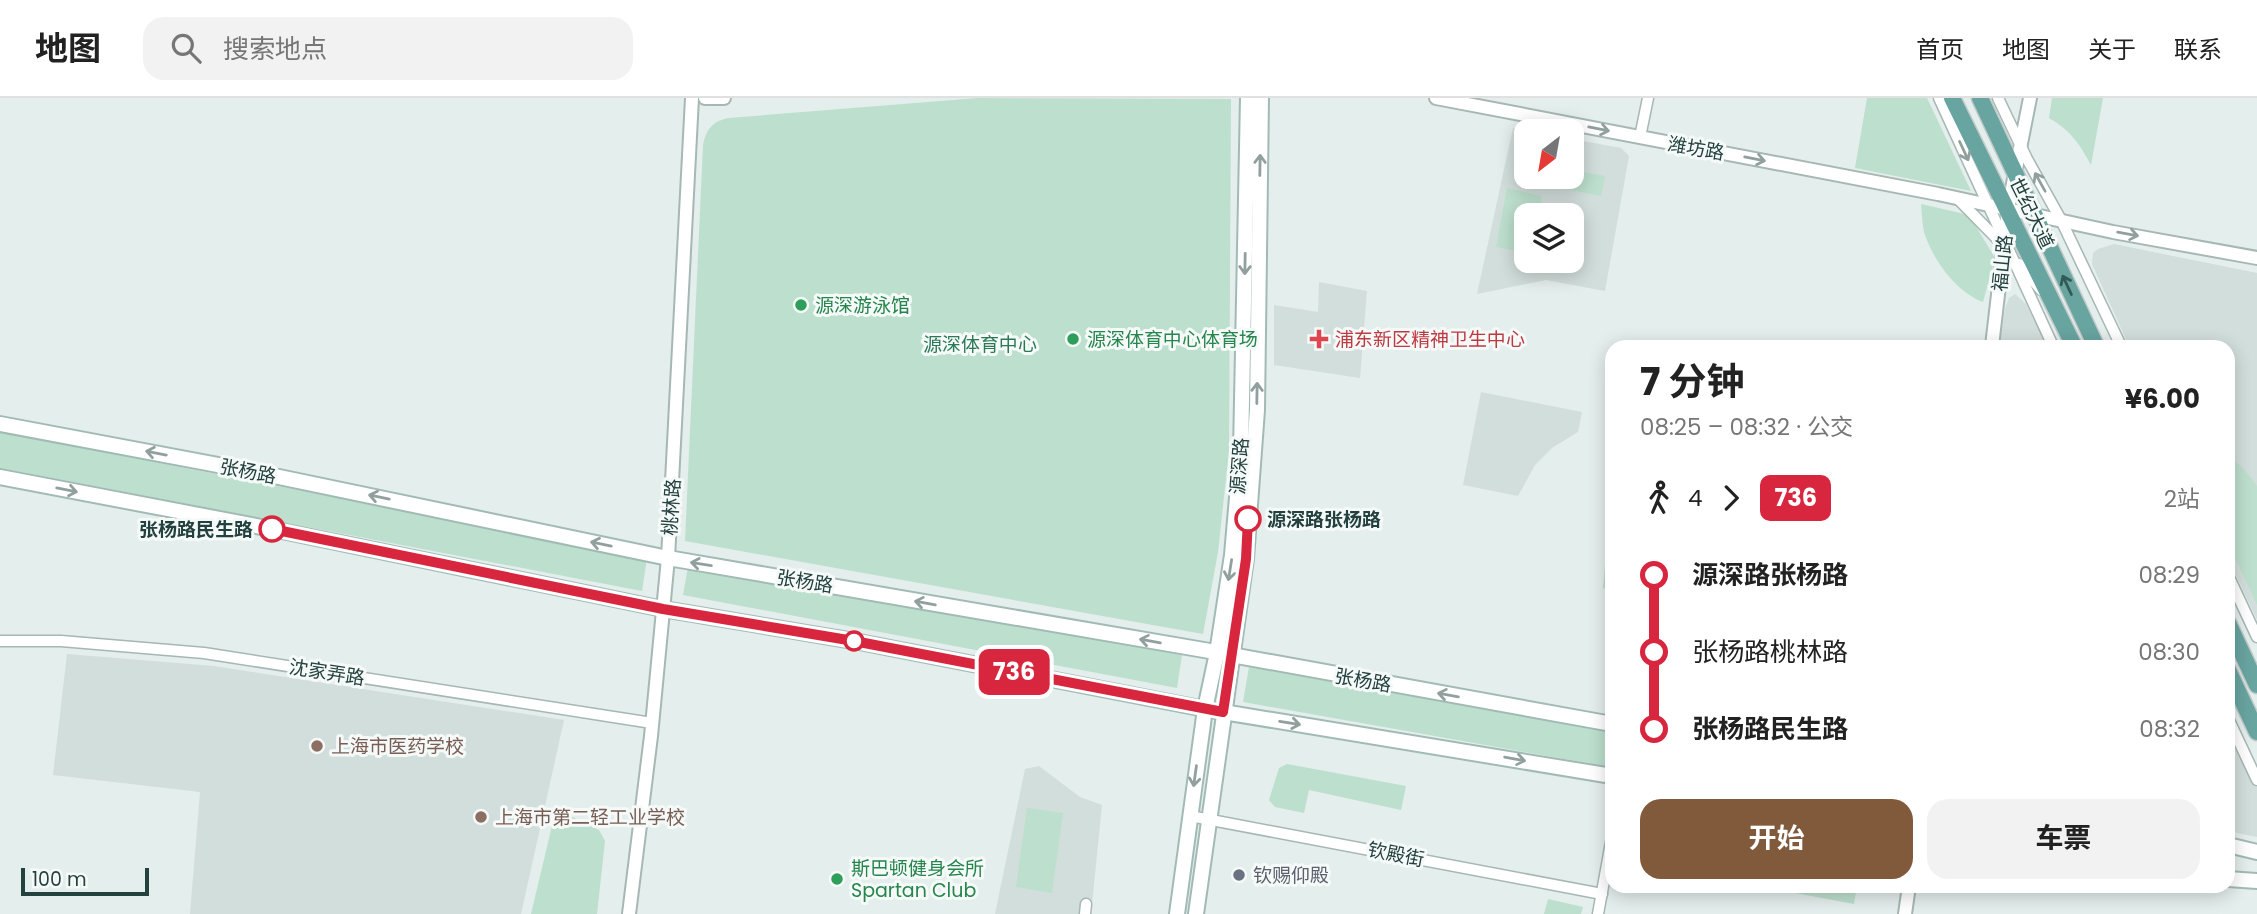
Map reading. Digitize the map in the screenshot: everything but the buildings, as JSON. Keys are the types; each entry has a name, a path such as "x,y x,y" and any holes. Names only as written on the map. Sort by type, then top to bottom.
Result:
{"main road":[{"name":"源深路","path":"1196,914 1223,712 1224,654 1241,451 1248,98"},
{"name":"源深路","path":"1177,914 1205,709 1224,654 1246,559 1257,410 1261,98"},
{"name":"世纪大道","path":"1952,98 2071,340"},
{"name":"世纪大道","path":"1980,98 2093,340"},
{"name":"张杨路","path":"0,424 256,472 668,558 1605,723"},
{"path":"0,477 272,529 663,609 854,641 1205,709 1605,775"},
{"path":"2235,638 2257,685"},
{"path":"2235,685 2257,732"},
{"path":"2235,847 2257,852"},
{"path":"2235,880 2257,881"},
{"path":"2235,883 2257,892"}],"street":[{"name":"桃林路","path":"629,914 668,558 692,98"},
{"path":"705,98 723,98"},
{"name":"潍坊路","path":"1436,98 2257,258"},
{"path":"1640,137 1648,98"},
{"path":"1939,98 2050,340"},
{"path":"1998,98 2062,220 2118,340"},
{"name":"福山路","path":"1993,340 2006,247 2008,209 2030,98"},
{"path":"1956,198 2006,247 2056,308"},
{"path":"2001,277 2022,280"},
{"path":"2235,590 2257,637"},
{"name":"沈家弄路","path":"0,641 61,641 204,653 652,723"},
{"path":"2235,733 2257,780"},
{"name":"钦殿街","path":"1190,816 1602,894"},
{"path":"1598,914 1605,877"},
{"path":"1905,914 1908,893"}],"shaded area":[{"path":"1513,128 1514,189 1584,189 1584,141 1621,148 1629,156 1605,291 1546,280 1477,294"},
{"path":"2114,244 2257,273 2257,620 2235,573 2235,340 2126,340 2092,264 2093,253"},
{"name":"浦东新区精神卫生中心","path":"1319,282 1367,291 1360,378 1274,365 1274,305 1318,312"},
{"path":"2015,294 2026,304 2044,340 2000,340 2009,298"},
{"path":"1481,392 1582,412 1578,432 1552,448 1535,465 1518,496 1463,485"},
{"path":"67,654 214,666 564,720 521,914 190,914 200,792 53,775"},
{"path":"2235,741 2257,787 2257,837 2235,832"},
{"path":"1039,766 1080,797 1102,805 1091,914 995,914 1025,769"}],"green space":[{"name":"源深体育中心","path":"978,98 1231,99 1229,451 1218,552 1203,634 685,541 703,145 708,130 719,121 729,118"},
{"path":"1867,98 1927,98 1971,191 1855,168"},
{"path":"2052,98 2103,98 2091,165 2074,138 2049,118"},
{"path":"1584,172 1605,176 1601,196 1566,189 1584,189"},
{"path":"1507,188 1542,196 1541,203 1514,203 1514,251 1496,247"},
{"path":"1921,204 1969,215 1995,258 1983,302 1955,283 1933,253 1924,232"},
{"path":"0,432 647,558 642,591 0,468"},
{"path":"2235,461 2257,486 2257,605 2235,558"},
{"path":"689,561 1182,655 1177,688 683,595"},
{"path":"1249,667 1605,731 1605,766 1243,702"},
{"path":"1287,764 1406,786 1401,810 1309,790 1304,813 1275,807 1269,800 1279,768"},
{"path":"1027,808 1063,813 1052,893 1016,887"},
{"path":"556,809 599,830 605,841 597,914 531,914"},
{"path":"1795,893 1856,893 1854,904"},
{"path":"1548,899 1583,907 1581,914 1544,914"}],"bus line":[{"name":"736","path":"272,529 663,609 854,641 1223,712 1246,559 1248,519"}],"place":[{"name":"源深游泳馆","path":"801,305"},
{"name":"源深体育中心体育场","path":"1073,339"},
{"name":"浦东新区精神卫生中心","path":"1319,339"},
{"name":"源深路张杨路","path":"1248,519"},
{"name":"张杨路民生路","path":"272,529"},
{"name":"上海市医药学校","path":"317,746"},
{"name":"上海市第二轻工业学校","path":"481,817"},
{"name":"钦赐仰殿","path":"1239,875"},
{"name":"斯巴顿健身会所 Spartan Club","path":"837,879"}]}
